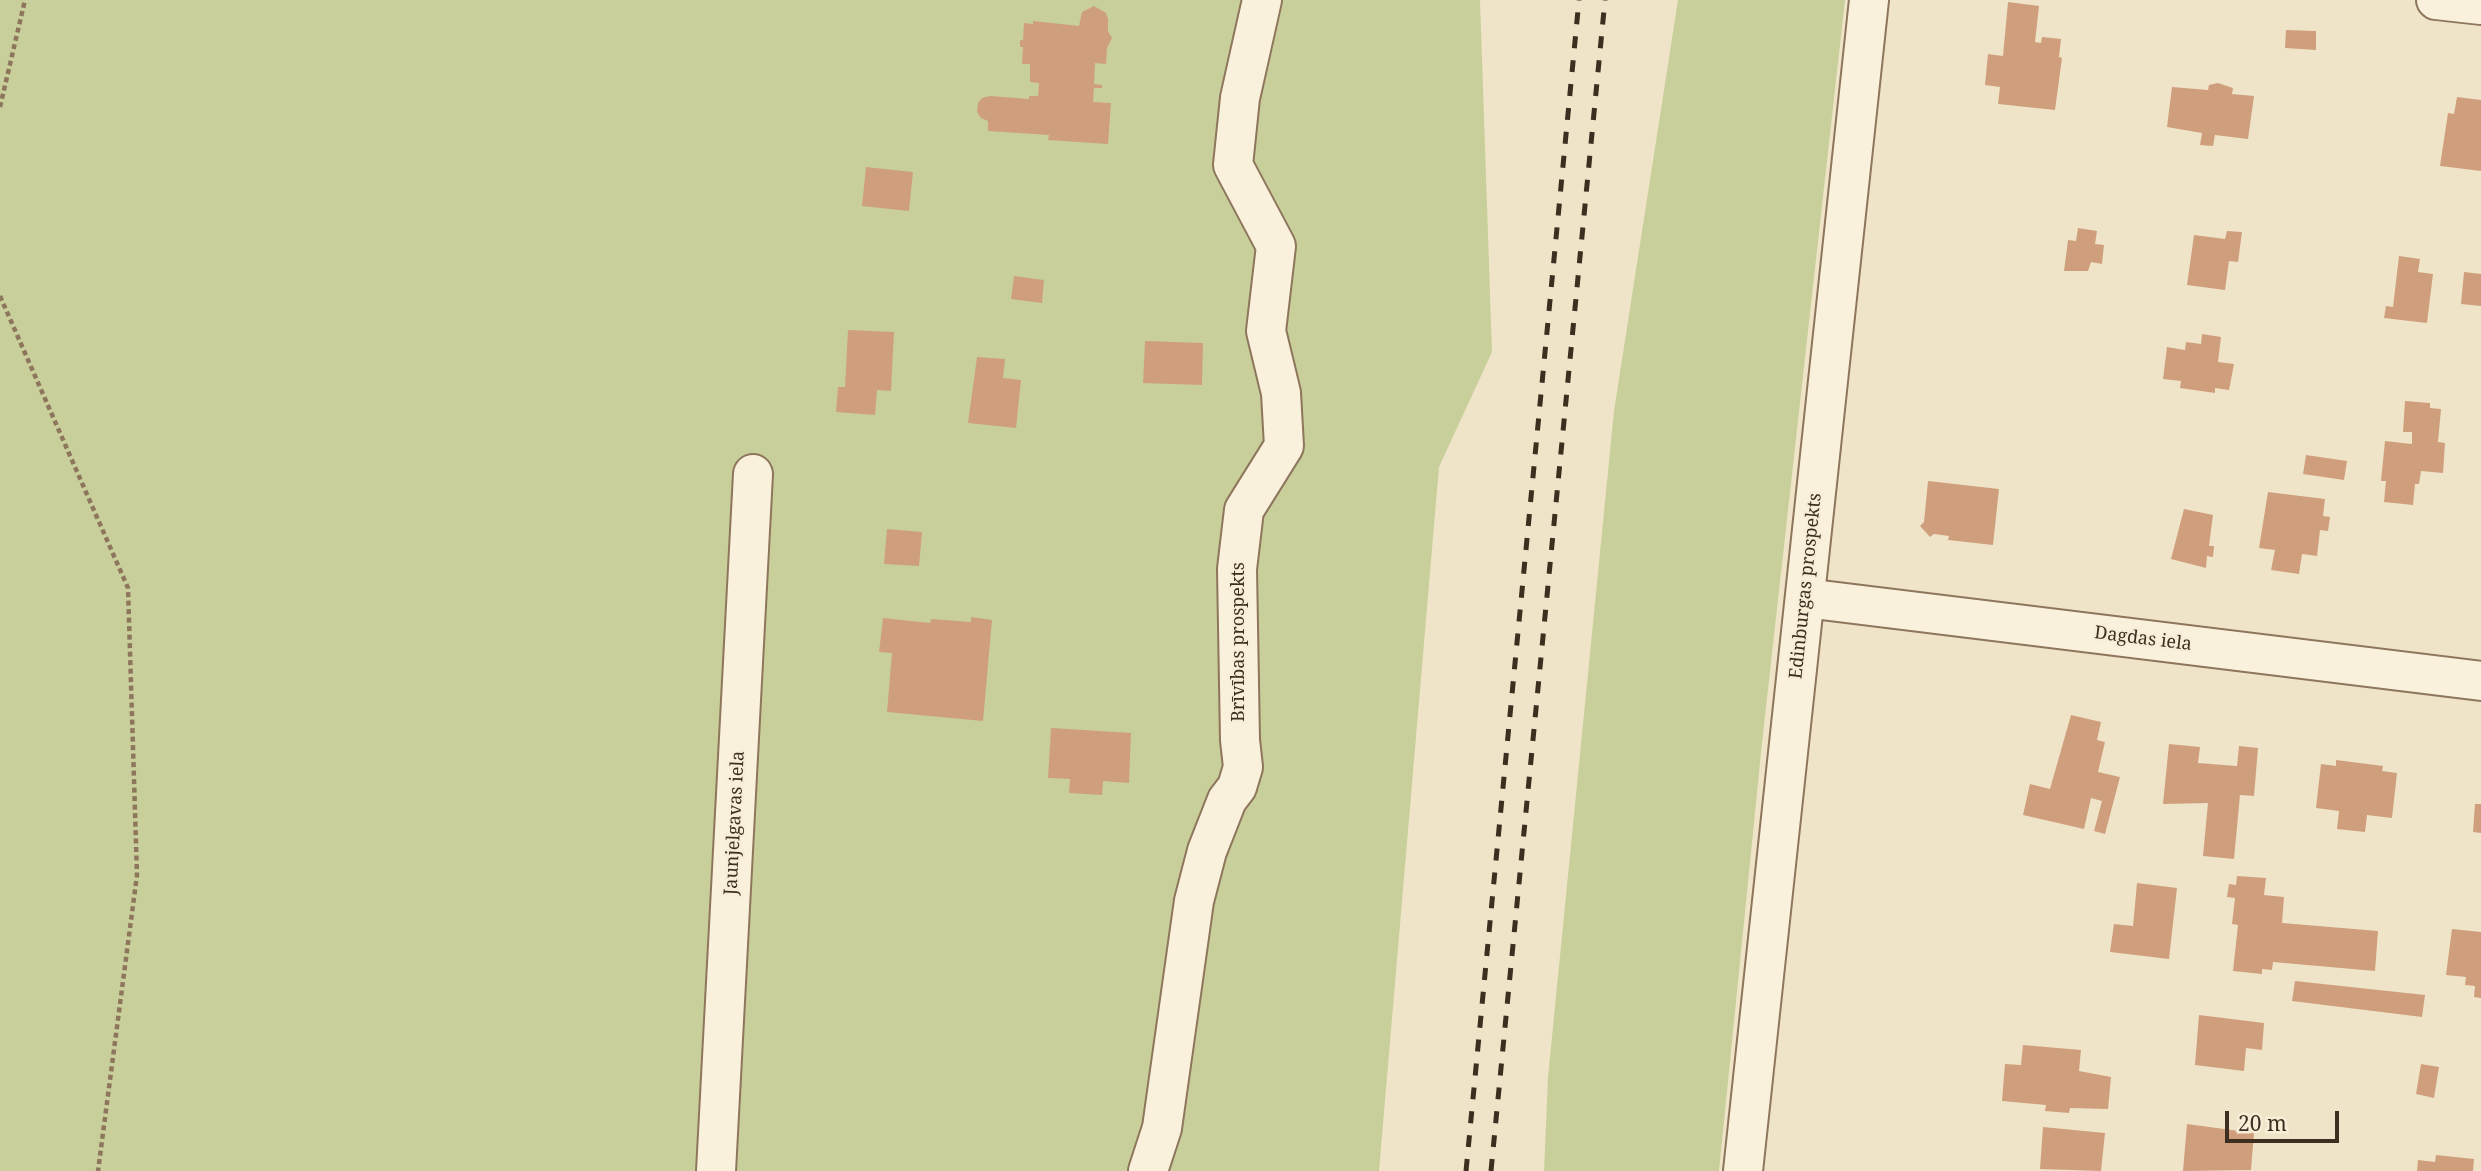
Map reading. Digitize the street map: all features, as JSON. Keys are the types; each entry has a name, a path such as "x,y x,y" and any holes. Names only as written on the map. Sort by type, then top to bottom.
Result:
{"street":[{"name":"Brīvības prospekts","path":"1148,1171 1162,1128 1194,901 1207,851 1227,800 1237,787 1243,767 1240,740 1237,569 1244,510 1284,446 1281,393 1266,331 1276,246 1233,165 1240,98 1262,0"},
{"name":"Edinburgas prospekts","path":"1743,1171 1869,0"},
{"path":"2436,0 2481,5"},
{"name":"Jaunjelgavas iela","path":"716,1171 753,474"},
{"name":"Dagdas iela","path":"1805,598 2481,681"}],"path":[{"path":"0,107 25,0"},
{"path":"0,296 128,588 137,875 98,1171"}],"green space":[{"path":"0,0 1480,0 1492,352 1439,467 1379,1171 0,1171"},
{"path":"1678,0 1845,0 1762,743 1719,1171 1544,1171 1548,1077 1614,411"}],"building":[{"path":"2008,2 2039,6 2035,42 2041,43 2042,37 2061,39 2059,57 2062,58 2055,110 1998,104 2000,87 1985,85 1988,54 2003,56"},
{"path":"1094,6 1106,13 1108,31 1112,38 1107,48 1106,64 1095,63 1094,84 1102,85 1102,88 1094,88 1093,102 1111,103 1108,144 1048,140 1049,135 988,131 988,121 981,118 977,112 982,98 990,96 1029,99 1029,96 1038,96 1039,83 1030,82 1030,64 1022,64 1023,47 1020,47 1020,40 1023,40 1024,23 1033,24 1033,21 1079,26 1082,12"},
{"path":"2286,30 2316,31 2316,50 2285,48"},
{"path":"2218,83 2233,88 2232,94 2254,96 2248,139 2215,135 2213,146 2200,145 2202,133 2167,127 2172,87 2208,90 2209,85"},
{"path":"2457,97 2481,100 2481,171 2440,166 2448,113 2454,114"},
{"path":"866,167 913,172 909,211 862,206"},
{"path":"2078,228 2097,231 2095,244 2104,245 2102,264 2091,262 2088,271 2064,271 2068,240 2076,241"},
{"path":"2227,231 2242,232 2238,262 2229,261 2225,290 2187,285 2194,235 2225,239"},
{"path":"2399,256 2420,259 2418,272 2433,274 2427,323 2384,318 2386,306 2393,307"},
{"path":"2464,272 2481,274 2481,306 2461,304"},
{"path":"1014,276 1044,280 1042,303 1011,299"},
{"path":"848,330 894,332 891,391 877,390 875,415 836,412 838,387 845,387"},
{"path":"2202,334 2221,337 2218,362 2234,364 2229,390 2215,388 2215,393 2180,388 2181,381 2163,379 2167,347 2185,350 2186,342 2201,344"},
{"path":"1145,341 1203,343 1202,385 1143,383"},
{"path":"977,357 1005,359 1003,378 1021,380 1016,428 968,423"},
{"path":"2405,401 2430,403 2430,408 2441,409 2438,442 2445,443 2443,473 2421,471 2419,484 2415,484 2413,505 2384,502 2386,481 2381,481 2385,441 2412,444 2412,432 2403,432"},
{"path":"2306,455 2347,461 2344,480 2303,474"},
{"path":"1928,481 1999,489 1993,545 1948,540 1949,536 1934,534 1930,537 1920,526 1924,522"},
{"path":"2268,492 2325,499 2323,516 2330,517 2328,531 2320,530 2317,556 2302,554 2299,574 2271,570 2275,550 2259,548"},
{"path":"2184,509 2213,515 2209,546 2214,546 2213,557 2207,556 2206,568 2171,559"},
{"path":"887,529 922,532 919,566 884,564"},
{"path":"971,617 992,620 983,721 887,712 892,653 879,652 883,618 930,623 931,619 971,622"},
{"path":"2071,715 2101,722 2097,740 2105,742 2098,772 2120,777 2105,834 2094,831 2102,801 2091,798 2084,829 2023,815 2030,784 2050,789"},
{"path":"1051,728 1131,733 1129,783 1103,781 1102,795 1069,793 1070,779 1048,778"},
{"path":"2169,744 2200,747 2198,763 2237,766 2239,746 2258,748 2254,796 2240,795 2234,859 2203,856 2208,803 2163,804"},
{"path":"2336,760 2383,766 2382,771 2397,773 2392,818 2367,815 2365,832 2337,829 2339,811 2316,808 2321,764 2336,766"},
{"path":"2475,804 2481,804 2481,833 2473,832"},
{"path":"2237,876 2266,878 2264,895 2284,897 2282,923 2378,931 2375,971 2273,962 2272,970 2262,969 2262,974 2233,971 2238,925 2232,924 2235,898 2227,897 2229,884 2236,885"},
{"path":"2137,883 2177,888 2169,959 2110,952 2114,924 2133,926"},
{"path":"2452,929 2481,932 2481,998 2474,997 2475,986 2465,985 2466,977 2446,975"},
{"path":"2295,981 2425,995 2422,1017 2292,1001"},
{"path":"2199,1015 2264,1023 2262,1050 2246,1048 2244,1071 2195,1065"},
{"path":"2023,1045 2081,1050 2079,1071 2111,1077 2108,1109 2070,1108 2069,1113 2045,1111 2046,1105 2002,1101 2005,1064 2021,1065"},
{"path":"2421,1064 2439,1067 2434,1098 2416,1094"},
{"path":"2187,1124 2254,1133 2251,1170 2183,1171"},
{"path":"2043,1127 2105,1133 2101,1171 2040,1169"},
{"path":"2436,1155 2474,1159 2473,1171 2417,1171 2418,1160 2435,1162"}],"railway":[{"path":"1466,1171 1579,0"},
{"path":"1491,1171 1605,0"}]}
